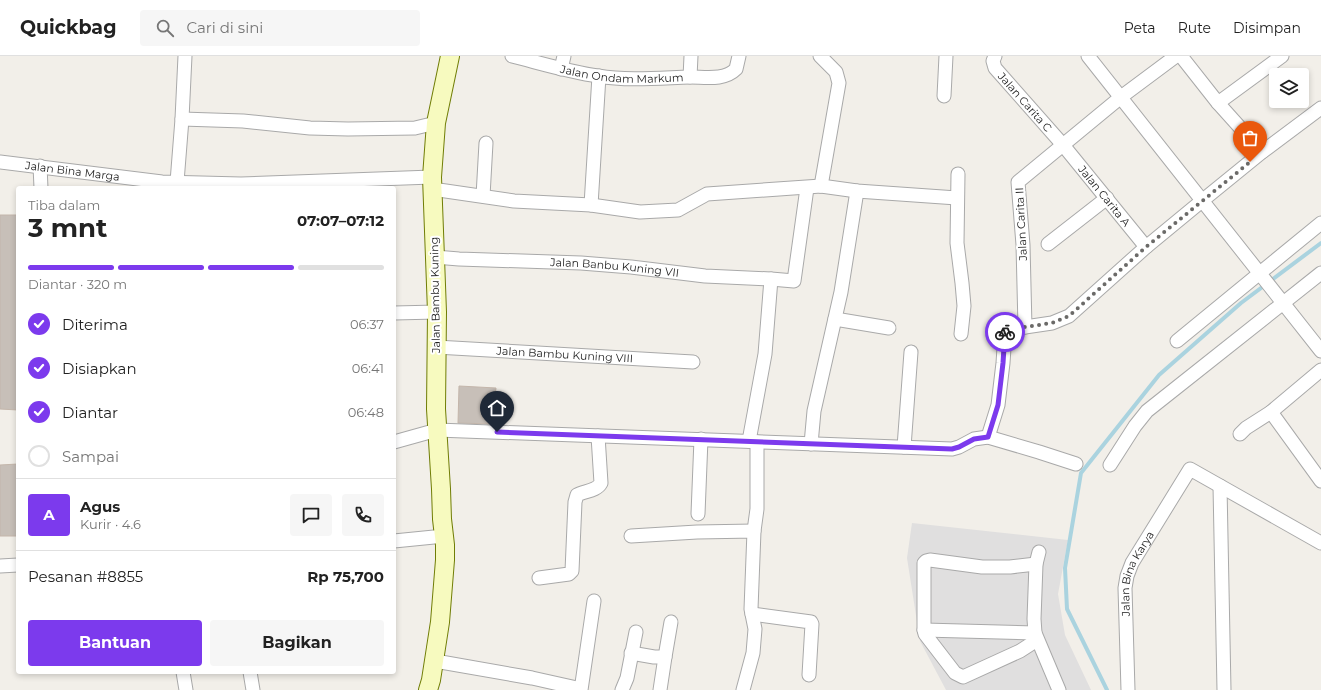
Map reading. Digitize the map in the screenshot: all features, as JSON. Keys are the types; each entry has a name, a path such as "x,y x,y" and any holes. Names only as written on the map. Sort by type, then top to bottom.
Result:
{"street":[{"path":"177,182 182,119 184,56"},
{"name":"Jalan Bambu Kuning","path":"428,690 435,660 445,579 445,545 437,430 437,312 432,183 436,123 450,56"},
{"name":"Jalan Ondam Markum","path":"512,56 562,62 599,76 639,78 690,77 691,56"},
{"path":"690,77 727,76 736,69 738,56"},
{"path":"820,56 836,72 839,83 821,186"},
{"path":"944,96 946,56"},
{"name":"Jalan Carita C","path":"995,56 993,61 995,68 1063,145"},
{"path":"1088,56 1321,351"},
{"name":"Jalan Carita II","path":"1025,327 1023,245 1018,182 1121,97 1176,56"},
{"path":"1181,56 1218,103 1262,152"},
{"path":"1218,103 1282,56"},
{"path":"591,205 599,76"},
{"path":"988,437 998,405 1005,333 1011,327 1025,327 1052,323 1069,316 1146,247 1203,200 1262,152 1320,110"},
{"path":"182,119 243,121 310,128 348,130 414,128 436,123"},
{"path":"483,196 486,143"},
{"name":"Jalan Carita A","path":"1063,145 1146,247"},
{"name":"Jalan Bina Marga","path":"0,162 40,166 139,184 177,182 241,186 432,183 483,196 514,201 591,205 640,212 678,210 707,194 821,186 857,191 957,198"},
{"path":"40,166 41,186"},
{"path":"958,174 957,243 964,306 961,334"},
{"name":"Jalan Banbu Kuning VII","path":"435,257 580,263 631,267 705,276 794,281 807,188"},
{"path":"811,444 814,411 841,292 857,191"},
{"path":"1048,244 1107,198"},
{"path":"1177,341 1263,276 1321,223"},
{"path":"1110,465 1146,411 1321,273"},
{"path":"744,690 753,653 755,630 752,614 754,531 757,509 753,441 765,354 771,279"},
{"path":"396,313 437,312"},
{"path":"835,319 889,328"},
{"name":"Jalan Bambu Kuning VIII","path":"436,348 693,362"},
{"path":"904,447 911,352"},
{"path":"1240,434 1246,428 1271,412 1321,370"},
{"path":"1271,412 1321,481"},
{"path":"396,441 437,430 952,449 974,439 988,437 1076,464"},
{"path":"539,578 569,574 572,571 575,502 577,495 596,488 601,483 598,436"},
{"path":"698,514 701,439"},
{"name":"Jalan Bina Karya","path":"1128,690 1125,588 1127,576 1132,563 1190,469 1220,486"},
{"path":"1220,486 1321,543"},
{"path":"1220,486 1224,690"},
{"path":"631,536 697,532 754,531"},
{"path":"396,541 444,536"},
{"path":"1036,637 1020,651 963,677 955,673 925,634 924,563 930,560 982,567 1010,567 1037,558 1034,619 1036,637 1060,690"},
{"path":"0,566 16,565"},
{"path":"435,660 532,678 581,690 594,601"},
{"path":"752,614 811,622 809,674"},
{"path":"660,690 671,622"},
{"path":"924,630 1036,637"},
{"path":"622,690 627,678 636,632"},
{"path":"631,653 654,657 665,657"},
{"path":"183,674 186,690"},
{"path":"250,674 253,690"}],"shaded area":[{"path":"912,523 1068,540 1058,594 1065,635 1091,690 946,690 920,641 907,558"}],"building":[{"path":"0,215 16,215 16,410 0,409"},
{"path":"459,386 496,388 492,424 458,423"},
{"path":"16,464 16,536 0,536 0,465"}],"waterway":[{"path":"1107,690 1067,609 1065,568 1081,473 1159,375 1241,303 1321,243"}],"way so far":[{"path":"1005,332 1011,327 1025,327 1052,323 1069,316 1146,247 1250,162"}],"route":[{"path":"497,432 952,449 974,439 988,437 998,405 1005,332"}]}
